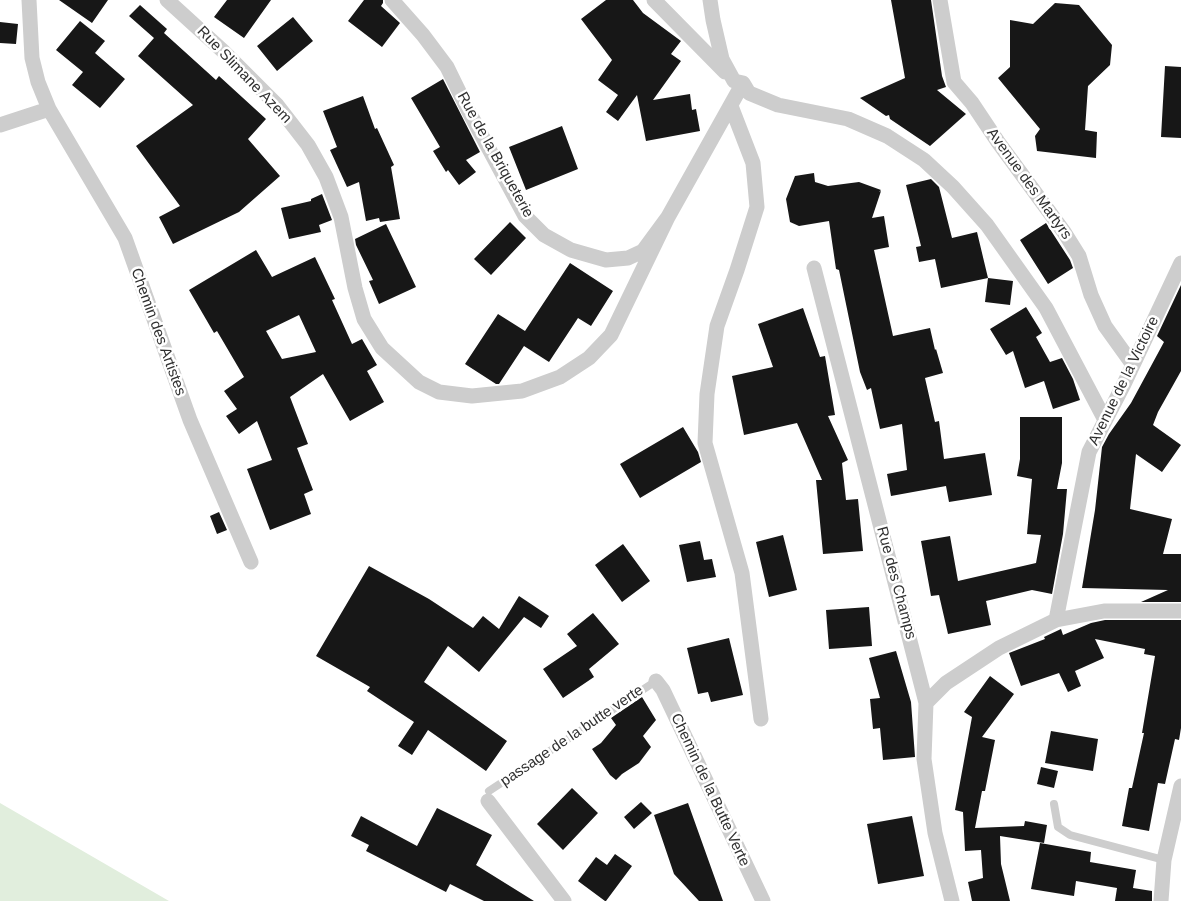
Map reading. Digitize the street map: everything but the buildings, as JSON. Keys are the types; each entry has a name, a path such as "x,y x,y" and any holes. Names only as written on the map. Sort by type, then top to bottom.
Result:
{"street":[{"name":"Chemin des Artistes","path":"29,0 32,58 38,82 49,109 124,238 190,420 251,562"},
{"name":"Rue Slimane Azem","path":"167,0 278,105 308,145 326,177 340,217 355,288 364,319 382,348 419,382 439,392 472,396 522,391 560,377 590,358 612,335 668,217"},
{"name":"Rue de la Briqueterie","path":"392,0 423,35 447,68 525,216 544,235 571,250 606,260 628,258 643,251 668,217 731,106 739,82"},
{"path":"654,0 749,93 778,105 848,119 887,136 924,160 953,187 987,225 1046,308 1105,420"},
{"path":"710,0 722,59 739,82"},
{"name":"Avenue des Martyrs","path":"940,0 954,82 972,103 1064,232 1079,256 1091,295 1105,326 1133,365"},
{"path":"731,106 753,163 757,207 738,270 717,326 707,394 706,443 742,573 761,719"},
{"path":"0,126 49,109"},
{"name":"Avenue de la Victoire","path":"1056,620 1089,452 1181,263"},
{"name":"Rue des Champs","path":"814,268 926,703 924,758 935,833 952,901"},
{"path":"926,703 946,683 998,648 1056,620 1104,611 1181,611"},
{"name":"Chemin de la Butte Verte","path":"656,681 663,690 763,901"},
{"path":"1161,901 1164,860 1181,786"},
{"path":"489,796 564,901"}],"lane":[{"name":"passage de la butte verte","path":"489,796 656,681"},
{"path":"1054,804 1058,827 1070,835 1164,860"}],"green space":[{"path":"0,803 169,901 0,901"}]}
